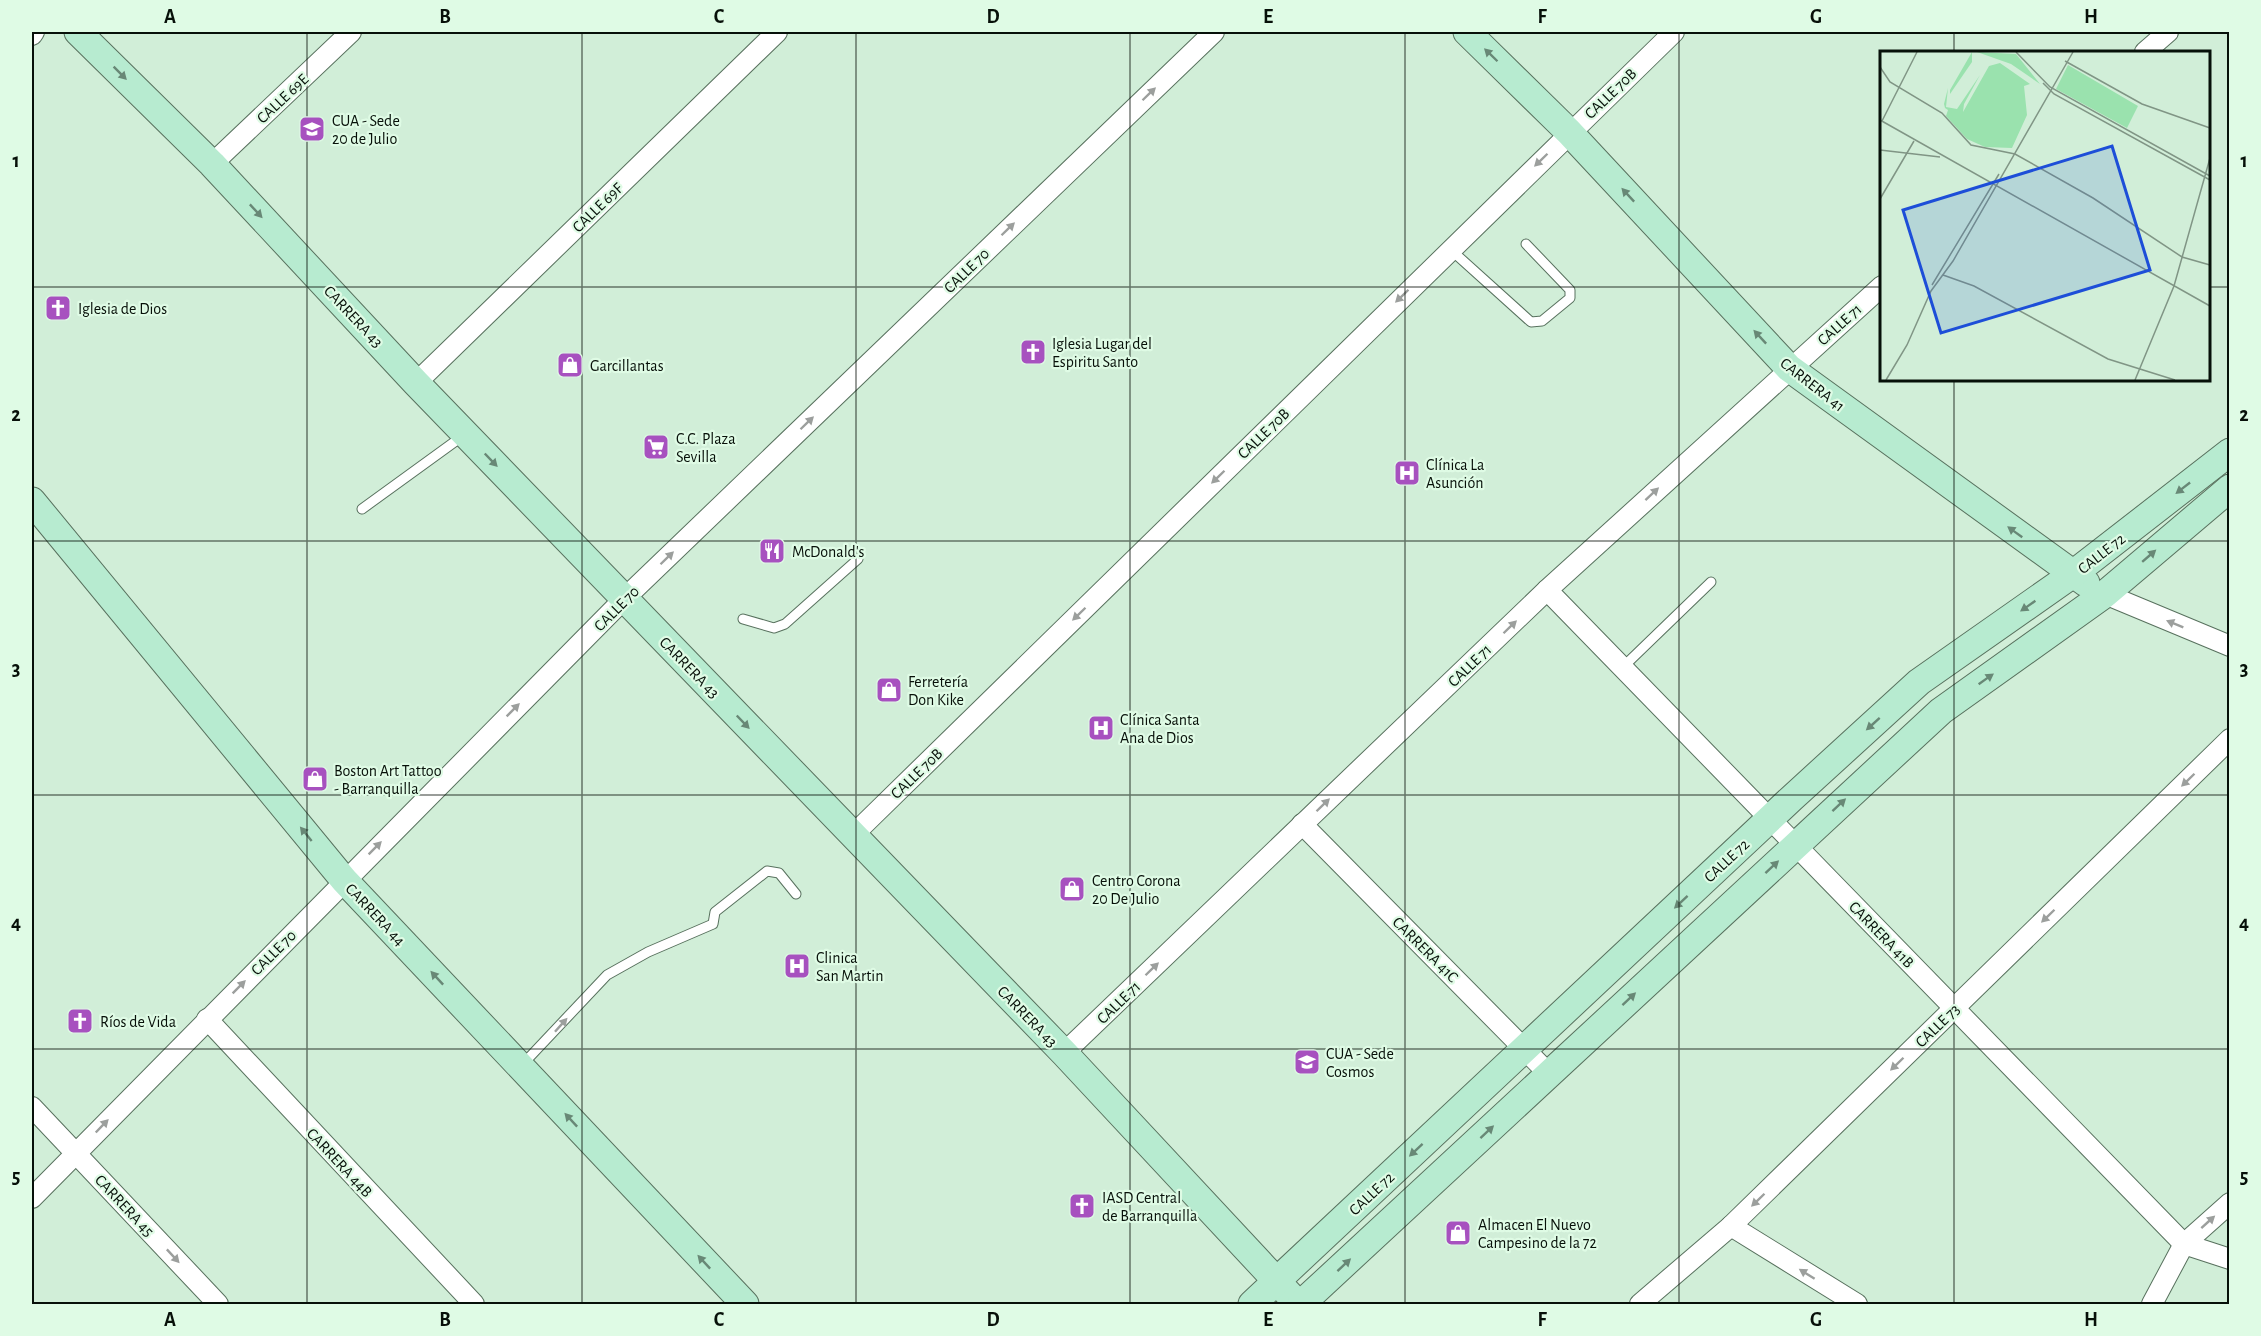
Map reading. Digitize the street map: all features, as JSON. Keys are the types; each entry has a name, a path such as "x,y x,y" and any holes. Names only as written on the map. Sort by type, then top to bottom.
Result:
{"street":[{"name":"CARRERA 43","path":"78,32 212,164 465,434 1065,1053 1276,1282 1300,1305"},
{"name":"CALLE 69E","path":"212,164 351,32"},
{"name":"CALLE 69F","path":"416,382 777,32"},
{"name":"CALLE 70","path":"32,1198 624,598 1214,32"},
{"name":"CARRERA 41","path":"1467,32 1569,132 1789,368 2073,574 2105,594 2229,646"},
{"name":"CALLE 70B","path":"853,835 1569,132 1674,32"},
{"path":"2146,51 2168,32"},
{"name":"CALLE 71","path":"1065,1053 1548,591 1880,287"},
{"name":"CALLE 72","path":"1252,1305 1919,682 2073,574 2229,452"},
{"name":"CALLE 72","path":"1300,1305 1941,711 2105,594 2229,488"},
{"name":"CARRERA 44","path":"32,501 344,880 744,1305"},
{"name":"CARRERA 41B","path":"1548,591 2184,1244 2229,1259"},
{"name":"CALLE 73","path":"1640,1305 1731,1226 2229,739"},
{"name":"CARRERA 41C","path":"1302,824 1526,1048 1549,1074"},
{"name":"CARRERA 44B","path":"207,1019 474,1305"},
{"name":"CARRERA 45","path":"32,1107 218,1305"},
{"path":"2152,1305 2184,1244 2229,1203"},
{"path":"1731,1226 1857,1305"}],"lane":[{"path":"1450,249 1531,322 1542,321 1570,298 1570,290 1526,244"},
{"path":"363,508 465,434"},
{"path":"743,619 774,628 785,624 858,559"},
{"path":"1622,668 1711,582"},
{"path":"520,1067 549,1039 607,975 648,952 713,924 715,912 767,872 778,873 796,894"}],"place":[{"name":"CUA - Sede 20 de Julio","path":"312,129"},
{"name":"Iglesia de Dios","path":"58,308"},
{"name":"Iglesia Lugar del Espiritu Santo","path":"1033,352"},
{"name":"Garcillantas","path":"570,365"},
{"name":"C.C. Plaza Sevilla","path":"656,447"},
{"name":"Clínica La Asunción","path":"1407,473"},
{"name":"McDonald's","path":"772,551"},
{"name":"Ferretería Don Kike","path":"889,690"},
{"name":"Clínica Santa Ana de Dios","path":"1101,728"},
{"name":"Boston Art Tattoo - Barranquilla","path":"315,779"},
{"name":"Centro Corona 20 De Julio","path":"1072,889"},
{"name":"Clinica San Martin","path":"797,966"},
{"name":"Ríos de Vida","path":"80,1021"},
{"name":"CUA - Sede Cosmos","path":"1307,1062"},
{"name":"IASD Central de Barranquilla","path":"1082,1206"},
{"name":"Almacen El Nuevo Campesino de la 72","path":"1458,1233"}]}
